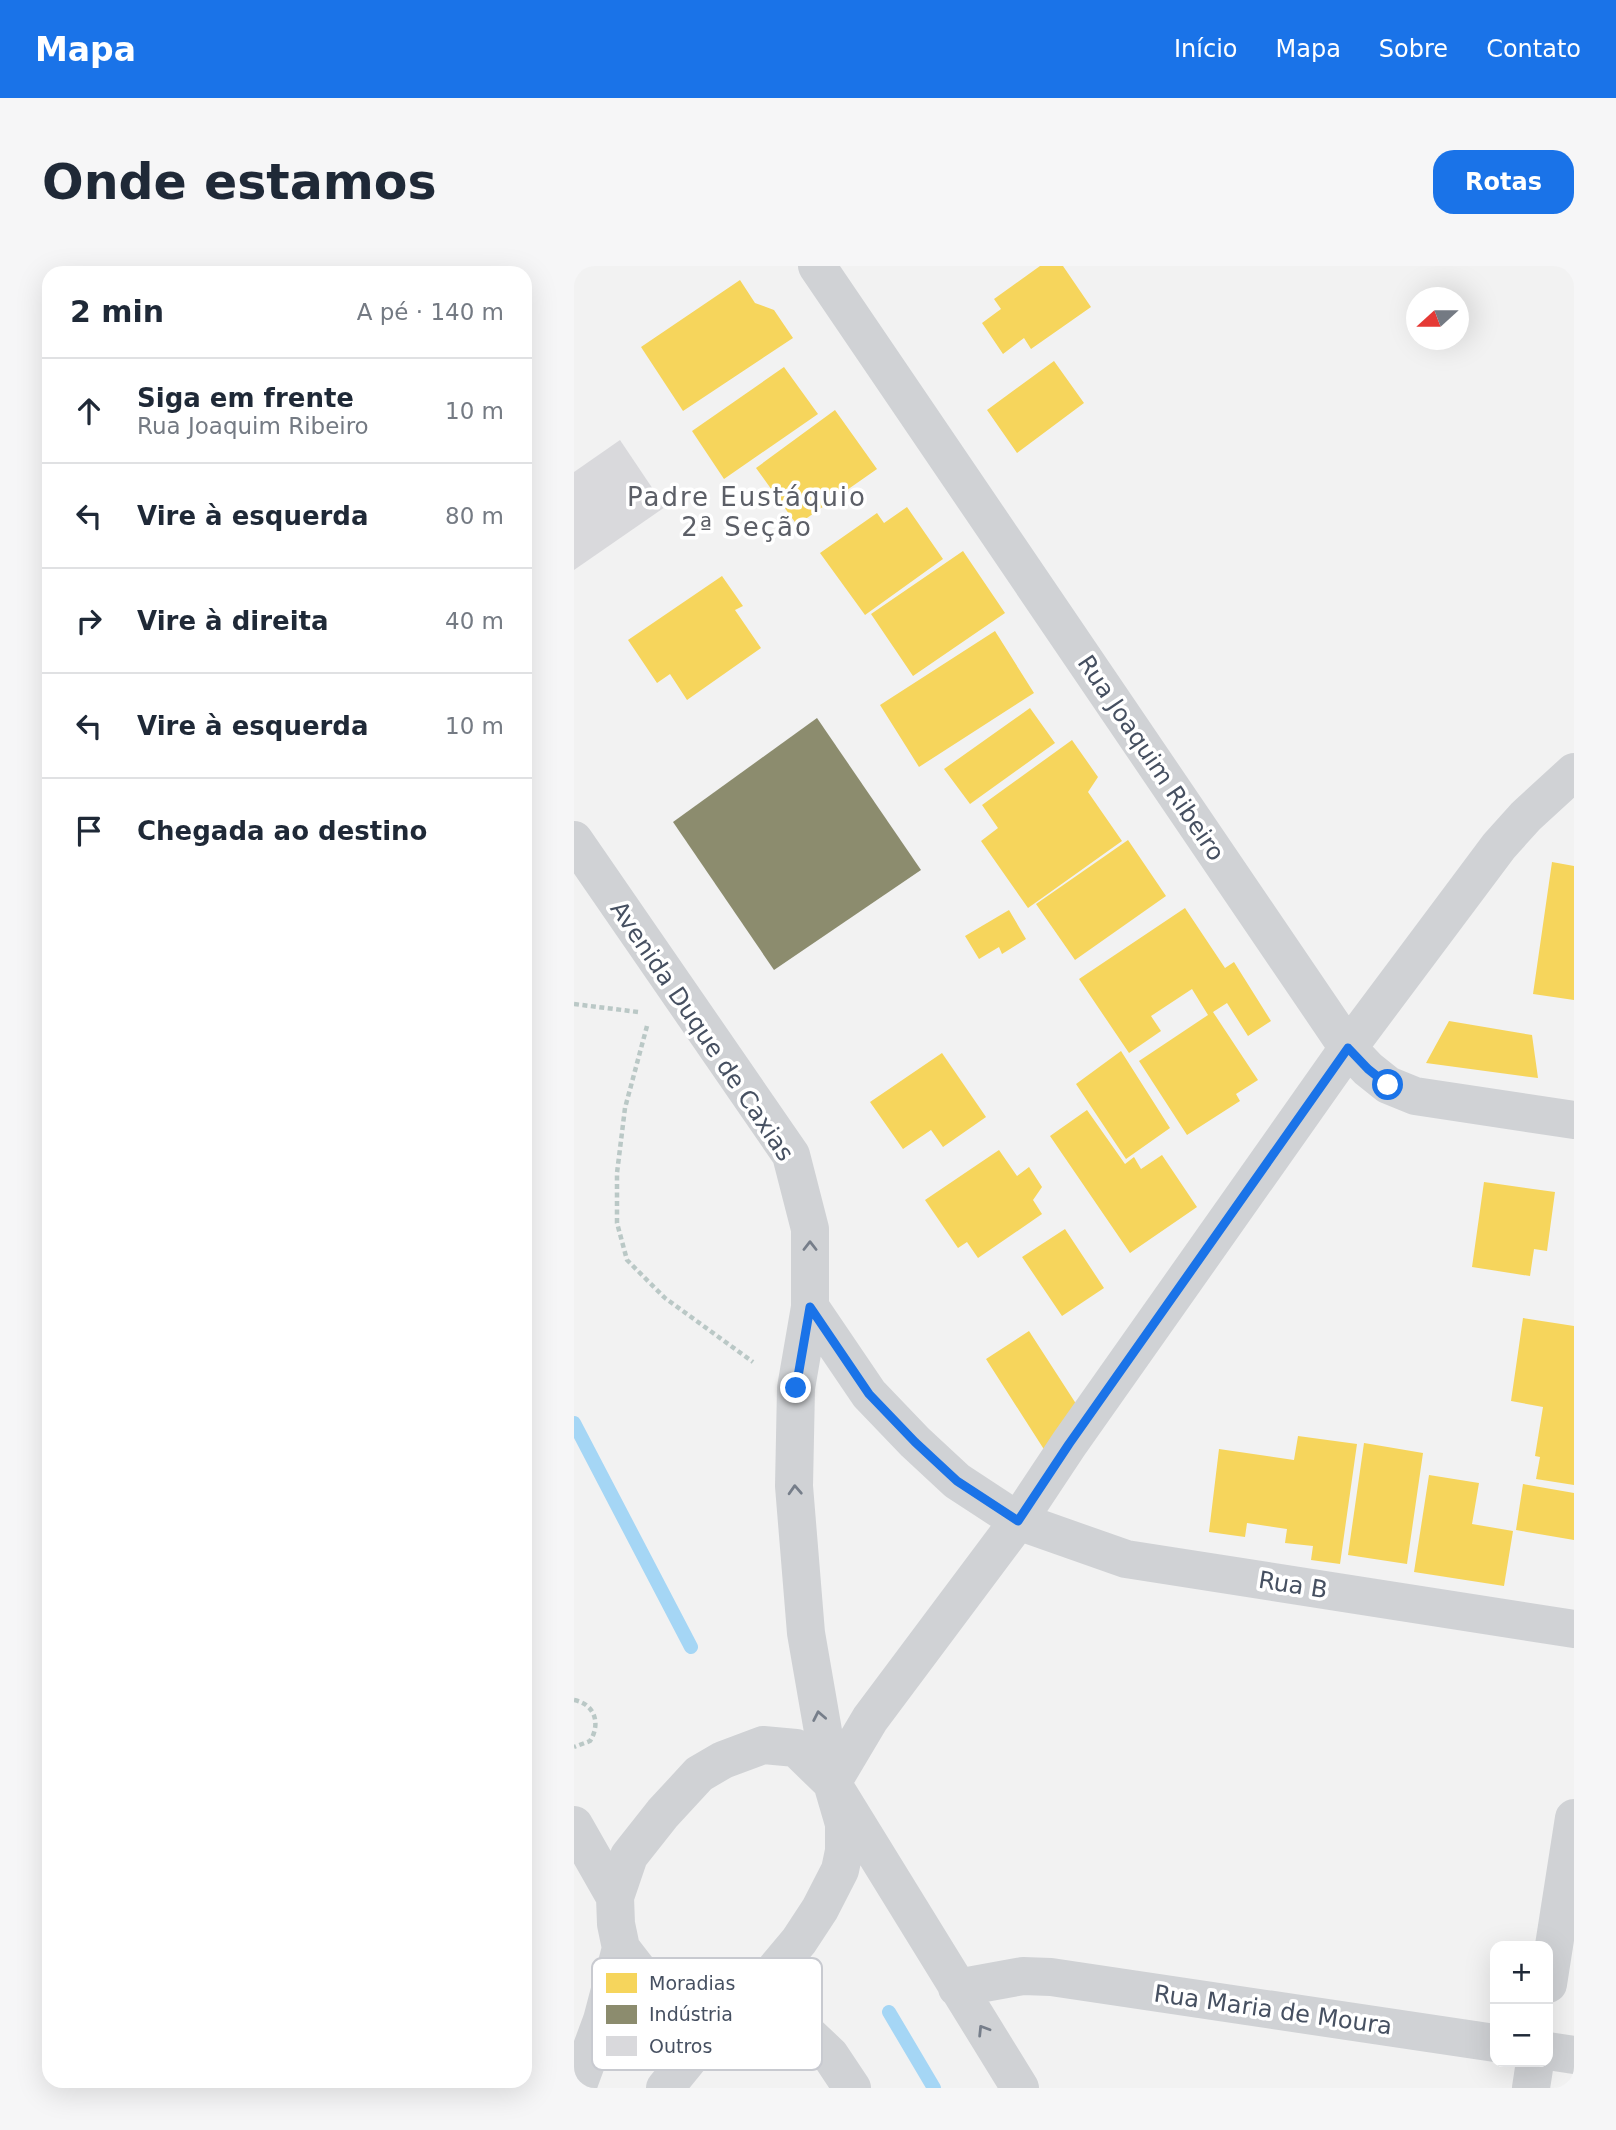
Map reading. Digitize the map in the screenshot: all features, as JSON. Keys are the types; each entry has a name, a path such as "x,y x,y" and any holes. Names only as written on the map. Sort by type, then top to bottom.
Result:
{"street":[{"name":"Rua Joaquim Ribeiro","path":"817,266 1348,1048 1388,1085 1415,1096 1574,1120"},
{"path":"785,1958 820,1909 840,1870 844,1851 844,1824 832,1783 870,1720 1018,1521 1069,1444 1348,1048 1499,846 1526,816 1574,772"},
{"name":"Avenida Duque de Caxias","path":"574,840 791,1155 810,1228 810,1307 796,1388 794,1486 806,1633 832,1783"},
{"path":"810,1307 869,1394 915,1442 957,1481 1018,1521"},
{"name":"Rua B","path":"1018,1521 1126,1559 1574,1629"},
{"path":"629,1958 621,1948 616,1924 615,1896 629,1856 663,1813 699,1774 723,1760 763,1745 796,1748 832,1783 1020,2088"},
{"path":"1553,1952 1574,1818"},
{"path":"574,1825 615,1896"},
{"path":"618,1958 621,1948"},
{"name":"Rua Maria de Moura","path":"957,1988 1023,1976 1051,1977 1490,2042"},
{"path":"577,2088 592,2047"},
{"path":"822,2047 831,2055 852,2088"},
{"path":"1553,2052 1574,2055"},
{"path":"1531,2088 1534,2067"},
{"path":"665,2088 681,2070"}],"path":[{"path":"574,1004 651,1013"},
{"path":"648,1025 625,1108 617,1173 617,1223 627,1260 665,1298 753,1362"},
{"path":"574,1700 588,1705 596,1719 596,1727 590,1741 574,1747"}],"building: Moradias":[{"path":"1040,266 1063,266 1091,307 1031,349 1024,338 1003,354 982,323 1001,309 994,299"},
{"path":"740,280 755,303 774,310 793,338 683,411 641,347"},
{"path":"1054,361 1084,403 1017,453 987,410"},
{"path":"784,367 818,414 724,479 692,431"},
{"path":"835,410 877,469 797,525 756,468"},
{"path":"907,507 943,559 865,615 820,553 877,513 884,523"},
{"path":"963,551 1005,613 913,676 871,614"},
{"path":"722,576 743,606 735,610 761,648 687,700 670,674 657,683 628,640"},
{"path":"995,631 1034,693 919,767 880,705"},
{"path":"1030,708 1055,743 970,804 944,769"},
{"path":"1072,740 1098,777 1088,792 1122,841 1028,908 981,841 998,828 982,805"},
{"path":"1128,840 1166,896 1075,960 1036,904"},
{"path":"1552,862 1574,866 1574,1000 1533,994"},
{"path":"1185,908 1225,968 1234,962 1271,1021 1248,1036 1227,1003 1213,1012 1258,1080 1236,1094 1240,1101 1187,1135 1139,1061 1208,1015 1192,989 1151,1016 1161,1031 1129,1053 1079,979"},
{"path":"1009,910 1026,939 1002,954 999,947 979,959 965,936"},
{"path":"1449,1021 1532,1035 1538,1078 1426,1063"},
{"path":"1121,1051 1170,1128 1126,1159 1076,1084"},
{"path":"942,1053 986,1117 943,1147 931,1130 903,1149 870,1102"},
{"path":"1087,1110 1125,1164 1134,1157 1141,1169 1162,1155 1197,1207 1130,1253 1050,1136"},
{"path":"999,1150 1017,1176 1029,1167 1042,1187 1033,1200 1042,1214 978,1258 967,1242 958,1248 925,1200"},
{"path":"1484,1182 1555,1192 1547,1251 1534,1249 1530,1276 1472,1267"},
{"path":"1065,1229 1104,1288 1062,1316 1022,1257"},
{"path":"1523,1318 1574,1326 1574,1485 1536,1479 1540,1457 1535,1456 1543,1407 1511,1401"},
{"path":"1029,1331 1082,1413 1045,1451 986,1359"},
{"path":"1298,1436 1357,1444 1340,1564 1311,1560 1313,1546 1285,1543 1287,1529 1247,1523 1245,1537 1209,1532 1219,1449 1294,1460"},
{"path":"1364,1443 1423,1453 1407,1564 1348,1555"},
{"path":"1429,1475 1479,1483 1472,1524 1513,1531 1504,1586 1414,1572"},
{"path":"1523,1484 1574,1493 1574,1540 1516,1530"}],"building: Indústria":[{"path":"817,718 921,870 774,970 673,822"}],"building: Outros":[{"path":"620,440 665,507 574,570 574,472"}],"waterway":[{"path":"574,1423 691,1647"},
{"path":"889,2012 934,2088"}],"district":[{"name":"Padre Eustáquio 2ª Seção","path":"747,512"}],"route":[{"path":"796,1388 810,1307 869,1394 915,1442 957,1481 1018,1521 1069,1444 1348,1048 1388,1085"}]}
